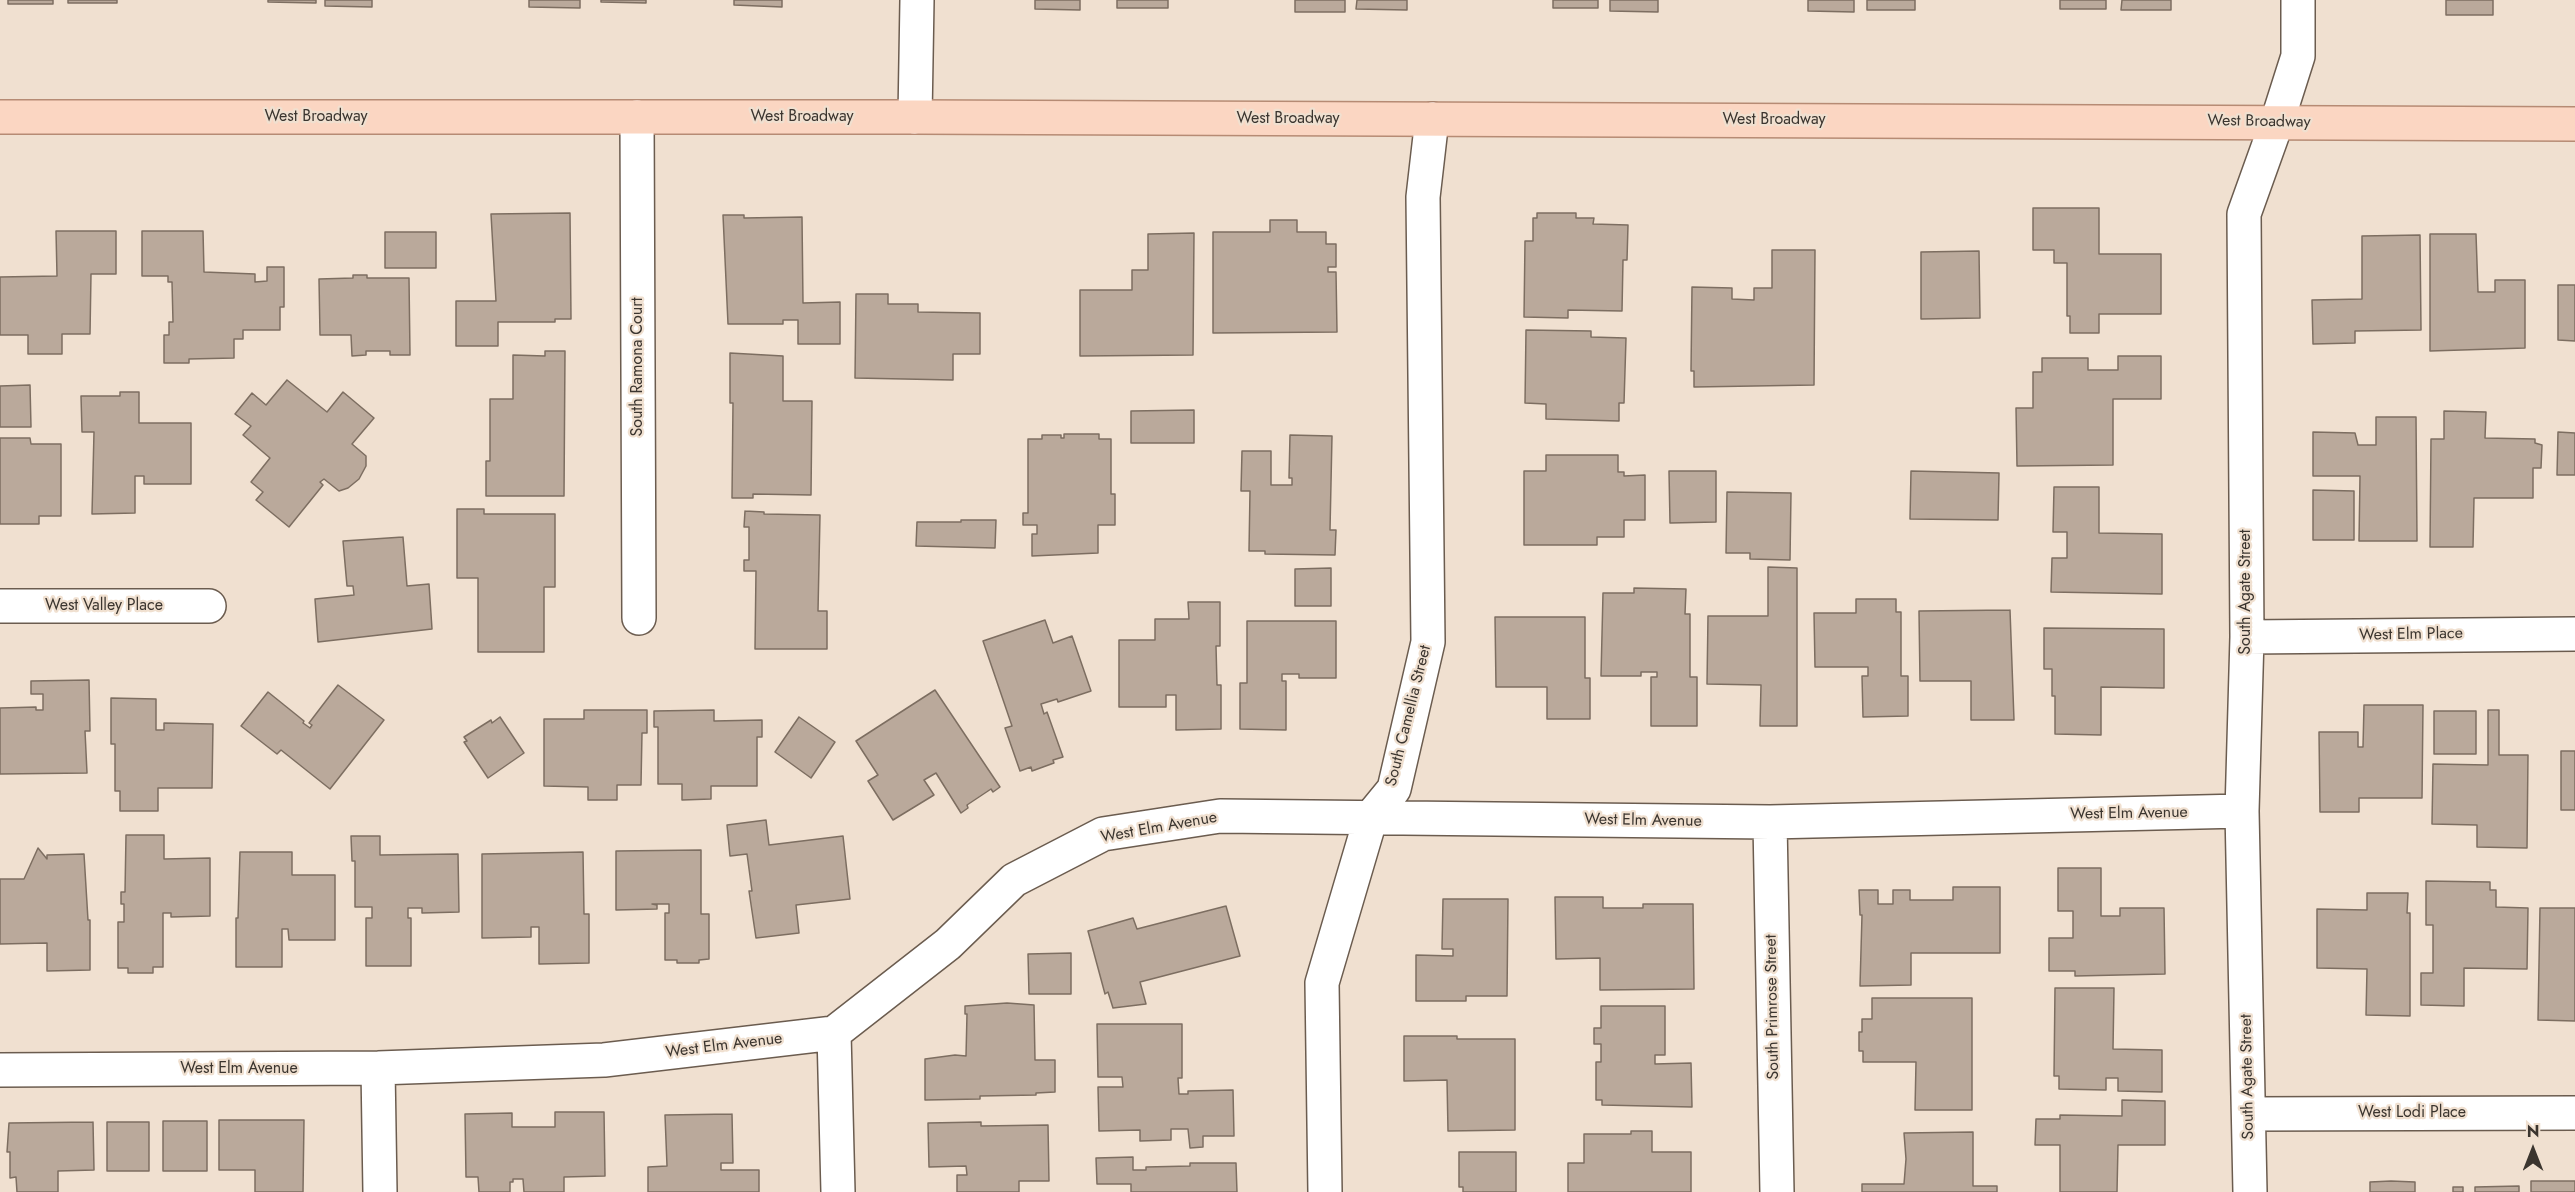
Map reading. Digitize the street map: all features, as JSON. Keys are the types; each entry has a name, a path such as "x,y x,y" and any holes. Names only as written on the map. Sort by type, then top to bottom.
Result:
{"main road":[{"name":"West Broadway","path":"0,117 915,117 2575,124"}],"street":[{"path":"915,117 917,0"},
{"name":"South Agate Street","path":"2250,1192 2242,811 2247,636 2244,214 2298,56 2298,0"},
{"name":"South Ramona Court","path":"637,117 639,618"},
{"name":"South Camellia Street","path":"1325,1192 1322,983 1371,817 1394,789 1428,642 1423,196 1432,119"},
{"name":"West Valley Place","path":"0,606 209,606"},
{"name":"West Elm Place","path":"2247,636 2575,633"},
{"name":"West Elm Avenue","path":"0,1070 378,1068 604,1060 834,1034 948,944 1014,880 1103,834 1220,816 1770,822 2242,811"},
{"name":"South Primrose Street","path":"1770,822 1777,1192"},
{"path":"834,1034 838,1192"},
{"path":"378,1068 380,1192"},
{"name":"West Lodi Place","path":"2250,1114 2575,1113"}],"building":[{"path":"8,0 53,0 53,4 8,4"},
{"path":"68,0 117,0 117,3 68,3"},
{"path":"268,0 316,0 316,3 268,2"},
{"path":"325,0 372,0 372,7 325,6"},
{"path":"529,0 580,0 580,8 529,7"},
{"path":"601,0 646,0 646,3 601,2"},
{"path":"734,0 782,0 782,7 734,5"},
{"path":"1035,0 1080,0 1080,10 1035,9"},
{"path":"1117,0 1168,0 1168,8 1117,8"},
{"path":"1295,0 1345,0 1345,12 1295,12"},
{"path":"1357,0 1407,0 1407,10 1356,9"},
{"path":"1553,0 1598,0 1598,8 1553,8"},
{"path":"1610,0 1658,0 1658,12 1610,11"},
{"path":"1808,0 1854,0 1854,12 1808,11"},
{"path":"1867,0 1915,0 1915,10 1867,10"},
{"path":"2060,0 2106,0 2106,9 2060,9"},
{"path":"2122,0 2171,0 2171,10 2121,10"},
{"path":"2446,0 2493,0 2493,15 2446,15"},
{"path":"2033,208 2099,208 2099,254 2161,254 2161,314 2099,314 2099,333 2070,333 2070,316 2067,316 2067,263 2054,263 2054,250 2033,250"},
{"path":"570,213 571,319 555,319 555,322 498,322 498,346 456,346 456,301 496,301 491,214"},
{"path":"1537,213 1576,213 1576,218 1594,218 1593,224 1628,225 1627,260 1623,260 1622,311 1568,310 1568,318 1524,317 1525,241 1533,241 1533,218 1537,218"},
{"path":"723,215 744,215 744,218 802,217 803,303 840,302 840,344 798,344 798,320 783,320 783,324 728,324"},
{"path":"1270,220 1297,220 1297,232 1326,232 1326,244 1336,244 1336,267 1328,267 1328,272 1336,272 1337,332 1213,333 1213,232 1270,232"},
{"path":"56,231 116,231 116,274 91,274 90,334 62,334 62,354 28,354 28,335 0,335 0,277 57,276"},
{"path":"142,231 203,231 204,272 255,274 255,282 267,281 267,267 284,267 284,307 280,307 280,330 243,330 243,339 234,339 234,358 189,359 189,363 164,363 164,335 169,335 169,322 173,322 172,282 168,282 168,276 142,276"},
{"path":"385,232 436,232 436,268 385,268"},
{"path":"1194,233 1193,355 1080,356 1080,290 1132,290 1132,270 1148,270 1148,234"},
{"path":"2430,234 2476,234 2478,292 2495,292 2495,280 2525,280 2525,348 2430,351"},
{"path":"2420,235 2421,330 2355,331 2355,343 2313,344 2312,300 2362,299 2362,236"},
{"path":"1772,250 1815,250 1814,385 1694,387 1694,371 1691,371 1692,287 1732,288 1732,299 1754,300 1754,288 1772,288"},
{"path":"1979,251 1980,318 1921,319 1921,252"},
{"path":"353,275 367,275 367,278 409,278 410,355 390,355 390,351 366,351 366,355 352,356 351,335 320,335 319,279 353,278"},
{"path":"2558,285 2575,285 2575,341 2558,340"},
{"path":"856,294 888,294 888,304 918,304 918,312 980,313 980,354 953,354 953,380 855,378"},
{"path":"1526,330 1591,331 1591,337 1626,338 1624,403 1619,403 1619,421 1546,419 1546,404 1525,403"},
{"path":"545,351 565,351 564,496 486,496 486,461 490,461 490,399 513,399 513,355 545,356"},
{"path":"730,353 783,356 783,401 812,401 811,495 753,494 753,498 732,498 733,403 730,403"},
{"path":"2118,356 2161,356 2161,399 2113,399 2113,465 2017,466 2016,408 2033,408 2033,372 2042,372 2042,358 2088,358 2088,370 2118,370"},
{"path":"287,380 327,412 343,392 374,418 352,444 366,456 366,466 359,479 348,488 339,491 324,479 320,482 323,485 289,527 256,500 263,492 251,482 270,458 243,435 251,426 235,414 252,393 266,405"},
{"path":"30,385 31,427 0,427 0,386"},
{"path":"120,392 139,392 139,423 191,423 191,484 144,484 144,476 135,476 135,513 92,514 94,432 82,432 81,396 120,396"},
{"path":"1194,410 1194,443 1131,443 1131,411"},
{"path":"2444,411 2486,412 2485,438 2535,439 2535,443 2542,445 2541,468 2533,468 2533,498 2474,498 2473,547 2430,547 2431,439 2444,439"},
{"path":"2376,417 2416,417 2417,541 2359,541 2360,476 2313,476 2313,432 2355,433 2358,445 2376,445"},
{"path":"2558,432 2575,433 2575,475 2557,475"},
{"path":"1064,434 1099,434 1099,439 1111,439 1111,494 1115,494 1115,525 1098,525 1098,553 1032,556 1032,534 1037,534 1037,525 1023,525 1023,513 1028,513 1028,439 1042,439 1042,435 1061,435 1061,438 1064,438"},
{"path":"1290,435 1332,436 1330,530 1336,530 1335,555 1265,554 1265,551 1249,551 1250,491 1241,491 1242,451 1271,451 1271,485 1292,485 1292,478 1289,478"},
{"path":"0,438 30,438 31,444 61,444 61,516 39,516 39,524 0,524"},
{"path":"1546,455 1618,455 1618,472 1624,472 1624,476 1645,475 1645,520 1624,520 1624,537 1597,537 1597,545 1524,545 1524,471 1546,471"},
{"path":"1669,471 1716,471 1716,522 1670,523"},
{"path":"1911,471 1999,473 1998,520 1910,519"},
{"path":"2054,487 2099,487 2099,533 2162,534 2162,594 2051,592 2052,558 2067,558 2067,532 2053,532"},
{"path":"2313,490 2354,491 2354,540 2313,540"},
{"path":"1727,492 1791,493 1790,560 1750,559 1750,553 1726,553"},
{"path":"457,509 484,509 484,514 555,514 555,587 544,587 544,652 478,652 478,578 457,578"},
{"path":"745,511 764,512 764,514 820,515 818,611 827,611 827,649 755,649 756,571 744,571 744,560 749,560 749,527 744,527"},
{"path":"961,520 996,520 995,548 916,546 917,522 961,522"},
{"path":"403,537 407,586 429,584 432,629 318,642 315,599 354,595 353,586 347,586 343,541"},
{"path":"1768,567 1797,568 1797,726 1760,726 1761,685 1707,684 1708,616 1768,616"},
{"path":"1331,568 1331,606 1295,606 1295,569"},
{"path":"1634,588 1686,589 1685,614 1690,614 1690,677 1697,677 1697,726 1651,726 1651,677 1657,677 1657,672 1641,672 1641,676 1601,676 1603,593 1634,593"},
{"path":"1856,599 1896,599 1896,612 1901,612 1901,676 1908,676 1908,716 1863,717 1862,676 1868,676 1868,667 1815,667 1814,613 1856,613"},
{"path":"1188,602 1220,602 1220,646 1216,646 1217,685 1221,685 1221,729 1176,730 1176,695 1166,695 1166,707 1119,707 1119,640 1155,640 1155,619 1189,619"},
{"path":"2010,610 2014,720 1971,720 1971,681 1920,681 1919,611"},
{"path":"1495,617 1585,617 1585,678 1590,678 1590,719 1547,719 1547,687 1496,687"},
{"path":"1045,620 1053,643 1072,636 1091,691 1058,702 1057,699 1041,704 1044,714 1047,712 1063,757 1032,771 1031,767 1020,771 1005,728 1012,726 983,641"},
{"path":"1247,621 1336,621 1336,678 1299,678 1299,674 1282,674 1282,681 1286,681 1286,730 1240,729 1240,683 1247,683"},
{"path":"2044,628 2164,629 2164,688 2101,687 2101,735 2055,734 2052,669 2044,669"},
{"path":"89,680 90,731 85,731 87,773 0,774 0,708 36,707 36,710 43,710 43,694 31,694 31,681"},
{"path":"338,685 384,720 330,789 281,750 277,754 241,726 268,692 310,728 312,725 309,723"},
{"path":"935,690 1000,787 993,792 991,789 967,805 968,808 961,813 936,773 924,780 934,795 893,820 868,781 878,775 856,741"},
{"path":"111,698 156,699 156,730 164,730 164,723 213,724 212,788 158,788 158,811 120,811 120,791 115,791 115,744 111,744"},
{"path":"2364,705 2423,705 2422,798 2359,798 2359,812 2320,812 2319,732 2358,732 2358,747 2363,747"},
{"path":"584,710 647,710 647,733 642,733 641,785 617,785 617,800 588,800 588,787 544,786 544,719 584,719"},
{"path":"714,710 714,721 762,720 762,737 757,737 757,786 711,786 711,799 682,800 682,784 658,784 658,727 654,727 654,711"},
{"path":"2488,710 2499,710 2499,755 2528,755 2527,848 2477,847 2477,825 2432,824 2433,764 2488,765"},
{"path":"2434,711 2476,711 2476,754 2434,754"},
{"path":"500,717 524,753 488,778 464,742 467,741 464,737"},
{"path":"799,717 835,742 811,778 775,752"},
{"path":"2561,751 2575,751 2575,810 2561,810"},
{"path":"766,820 769,845 843,836 850,899 796,905 799,933 756,938 749,891 752,891 747,854 730,856 727,825"},
{"path":"126,835 164,835 164,859 210,858 210,916 171,917 171,913 163,913 163,967 153,967 153,973 128,973 128,968 118,968 118,922 124,922 121,892 125,892"},
{"path":"351,836 380,836 380,855 458,854 459,912 422,913 422,908 408,908 408,918 411,918 411,966 366,966 366,918 372,918 372,907 355,907 355,861 352,861"},
{"path":"38,848 47,859 47,855 84,854 88,920 90,920 90,970 47,971 47,943 0,944 0,879 24,879"},
{"path":"701,850 701,914 709,914 709,959 699,960 699,963 677,963 677,960 665,960 665,913 669,913 669,904 652,904 657,905 657,909 616,910 616,851"},
{"path":"240,852 292,852 292,875 335,875 335,940 289,940 288,929 282,929 282,967 236,967"},
{"path":"583,852 584,914 589,914 589,963 539,964 539,927 531,927 531,937 482,938 482,854"},
{"path":"2058,868 2101,868 2101,916 2120,916 2120,908 2164,908 2165,974 2075,976 2075,971 2049,971 2049,938 2073,938 2073,911 2058,911"},
{"path":"2426,881 2490,882 2490,890 2496,890 2496,907 2528,908 2527,969 2464,968 2464,1006 2421,1005 2421,973 2433,973 2433,925 2426,925"},
{"path":"1953,887 2000,887 2000,953 1911,953 1911,985 1860,986 1862,915 1860,915 1859,890 1878,890 1878,904 1893,904 1893,890 1910,890 1910,900 1953,900"},
{"path":"2367,893 2408,893 2410,1016 2366,1015 2367,969 2317,968 2317,909 2367,910"},
{"path":"1555,897 1603,897 1603,908 1643,908 1643,904 1693,904 1694,989 1600,990 1600,958 1556,959"},
{"path":"1443,899 1508,899 1507,996 1466,996 1466,1001 1416,1001 1416,955 1453,956 1453,949 1442,949"},
{"path":"1226,906 1240,956 1140,982 1146,1004 1113,1008 1108,992 1105,994 1088,931 1133,918 1137,929"},
{"path":"2540,908 2575,908 2575,1021 2538,1020"},
{"path":"1071,953 1071,994 1029,994 1028,954"},
{"path":"2055,988 2114,988 2113,1049 2162,1050 2162,1092 2118,1091 2118,1078 2106,1078 2106,1090 2059,1089 2059,1076 2054,1076"},
{"path":"1872,998 1972,998 1972,1110 1915,1110 1916,1062 1863,1062 1863,1051 1859,1051 1859,1032 1862,1032 1862,1019 1872,1019"},
{"path":"1007,1003 1034,1005 1035,1060 1055,1060 1055,1092 1036,1093 1036,1095 980,1096 980,1099 925,1100 925,1059 955,1055 966,1056 967,1014 965,1014 965,1006"},
{"path":"1601,1006 1665,1006 1665,1055 1655,1055 1655,1064 1691,1063 1692,1107 1602,1105 1602,1100 1596,1100 1596,1062 1601,1062 1601,1044 1594,1044 1594,1028 1601,1028"},
{"path":"1097,1024 1182,1024 1182,1078 1178,1078 1179,1094 1188,1094 1188,1091 1233,1090 1234,1136 1203,1136 1203,1147 1190,1148 1188,1129 1171,1129 1171,1140 1140,1141 1140,1130 1099,1131 1098,1087 1123,1087 1122,1077 1098,1077"},
{"path":"1404,1036 1515,1039 1515,1130 1448,1131 1447,1080 1404,1081"},
{"path":"2122,1100 2165,1101 2165,1145 2118,1145 2117,1192 2060,1192 2060,1145 2035,1145 2036,1119 2060,1119 2060,1115 2122,1116"},
{"path":"555,1112 604,1112 605,1176 564,1177 564,1192 524,1192 523,1179 513,1179 513,1182 510,1182 510,1192 479,1192 478,1177 466,1177 465,1114 512,1113 512,1127 555,1127"},
{"path":"732,1114 733,1163 721,1163 721,1170 759,1170 759,1192 648,1192 648,1167 667,1166 665,1115"},
{"path":"219,1120 304,1120 303,1192 255,1192 255,1170 219,1170"},
{"path":"163,1121 207,1121 207,1171 163,1171"},
{"path":"93,1122 94,1170 58,1171 58,1192 17,1192 16,1177 10,1178 10,1152 7,1152 9,1123"},
{"path":"107,1122 149,1122 149,1171 107,1171"},
{"path":"981,1122 981,1126 1048,1125 1049,1181 1019,1181 1019,1192 957,1192 957,1175 967,1175 966,1166 929,1167 928,1123"},
{"path":"1631,1131 1652,1131 1652,1152 1691,1152 1691,1192 1568,1192 1568,1163 1584,1163 1584,1134 1631,1134"},
{"path":"1973,1132 1973,1186 1997,1186 1997,1192 1862,1192 1862,1184 1904,1184 1906,1159 1904,1133"},
{"path":"1459,1152 1516,1152 1516,1192 1463,1192 1463,1187 1459,1187"},
{"path":"1133,1157 1133,1170 1146,1170 1146,1167 1190,1166 1190,1163 1236,1163 1237,1192 1131,1192 1131,1184 1097,1184 1096,1158"},
{"path":"2531,1181 2575,1181 2575,1192 2531,1192"},
{"path":"2370,1182 2415,1182 2415,1192 2370,1192"},
{"path":"2519,1186 2519,1192 2475,1192 2475,1187"},
{"path":"2453,1187 2463,1187 2463,1192 2453,1192"}]}
